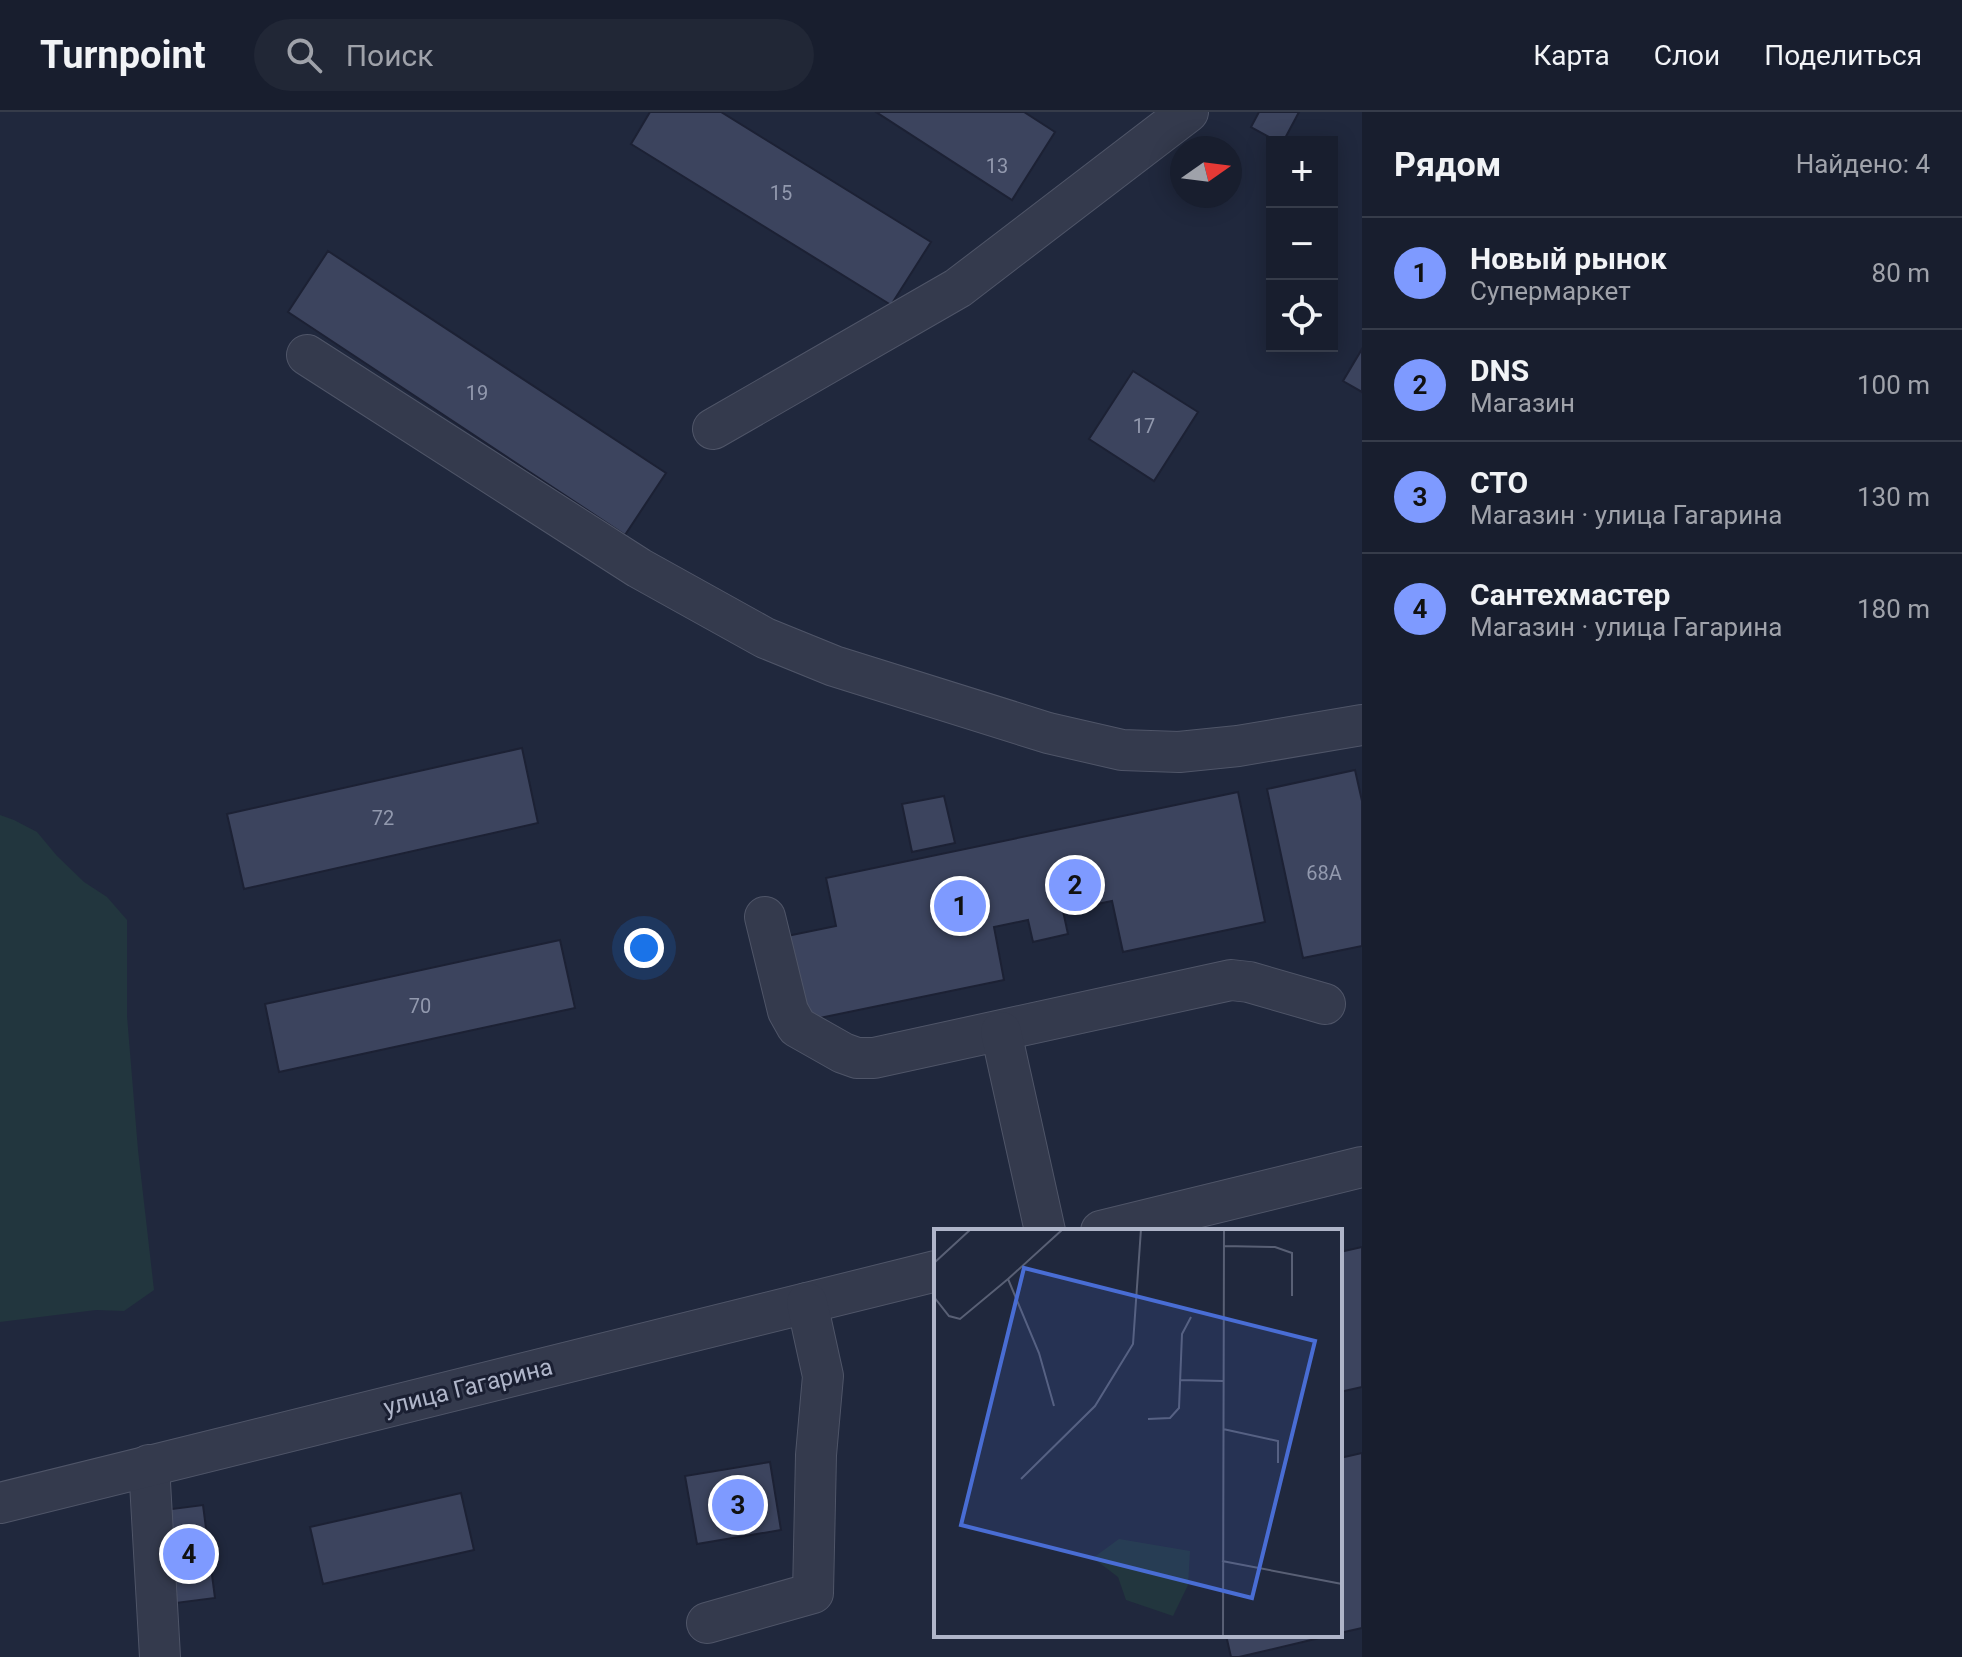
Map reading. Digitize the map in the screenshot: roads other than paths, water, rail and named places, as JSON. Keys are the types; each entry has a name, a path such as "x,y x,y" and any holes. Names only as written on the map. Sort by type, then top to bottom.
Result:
{"street":[{"path":"713,429 958,288 1188,112"},
{"path":"307,355 639,568 765,638 834,666 1048,733 1122,750 1179,752 1238,746 1362,725"},
{"path":"765,917 788,1011 797,1027 857,1058 874,1058 1001,1032 1231,980 1249,982 1325,1004"},
{"path":"1001,1032 1045,1229"},
{"path":"1109,1229 1362,1167"},
{"name":"улица Гагарина","path":"0,1503 934,1271"},
{"path":"707,1623 813,1593 816,1455 823,1376 807,1303"},
{"path":"149,1465 160,1657"}],"place":[{"name":"DNS","path":"1075,885"},
{"name":"Новый рынок","path":"960,906"},
{"name":"СТО","path":"738,1505"},
{"name":"Сантехмастер","path":"189,1554"}]}
